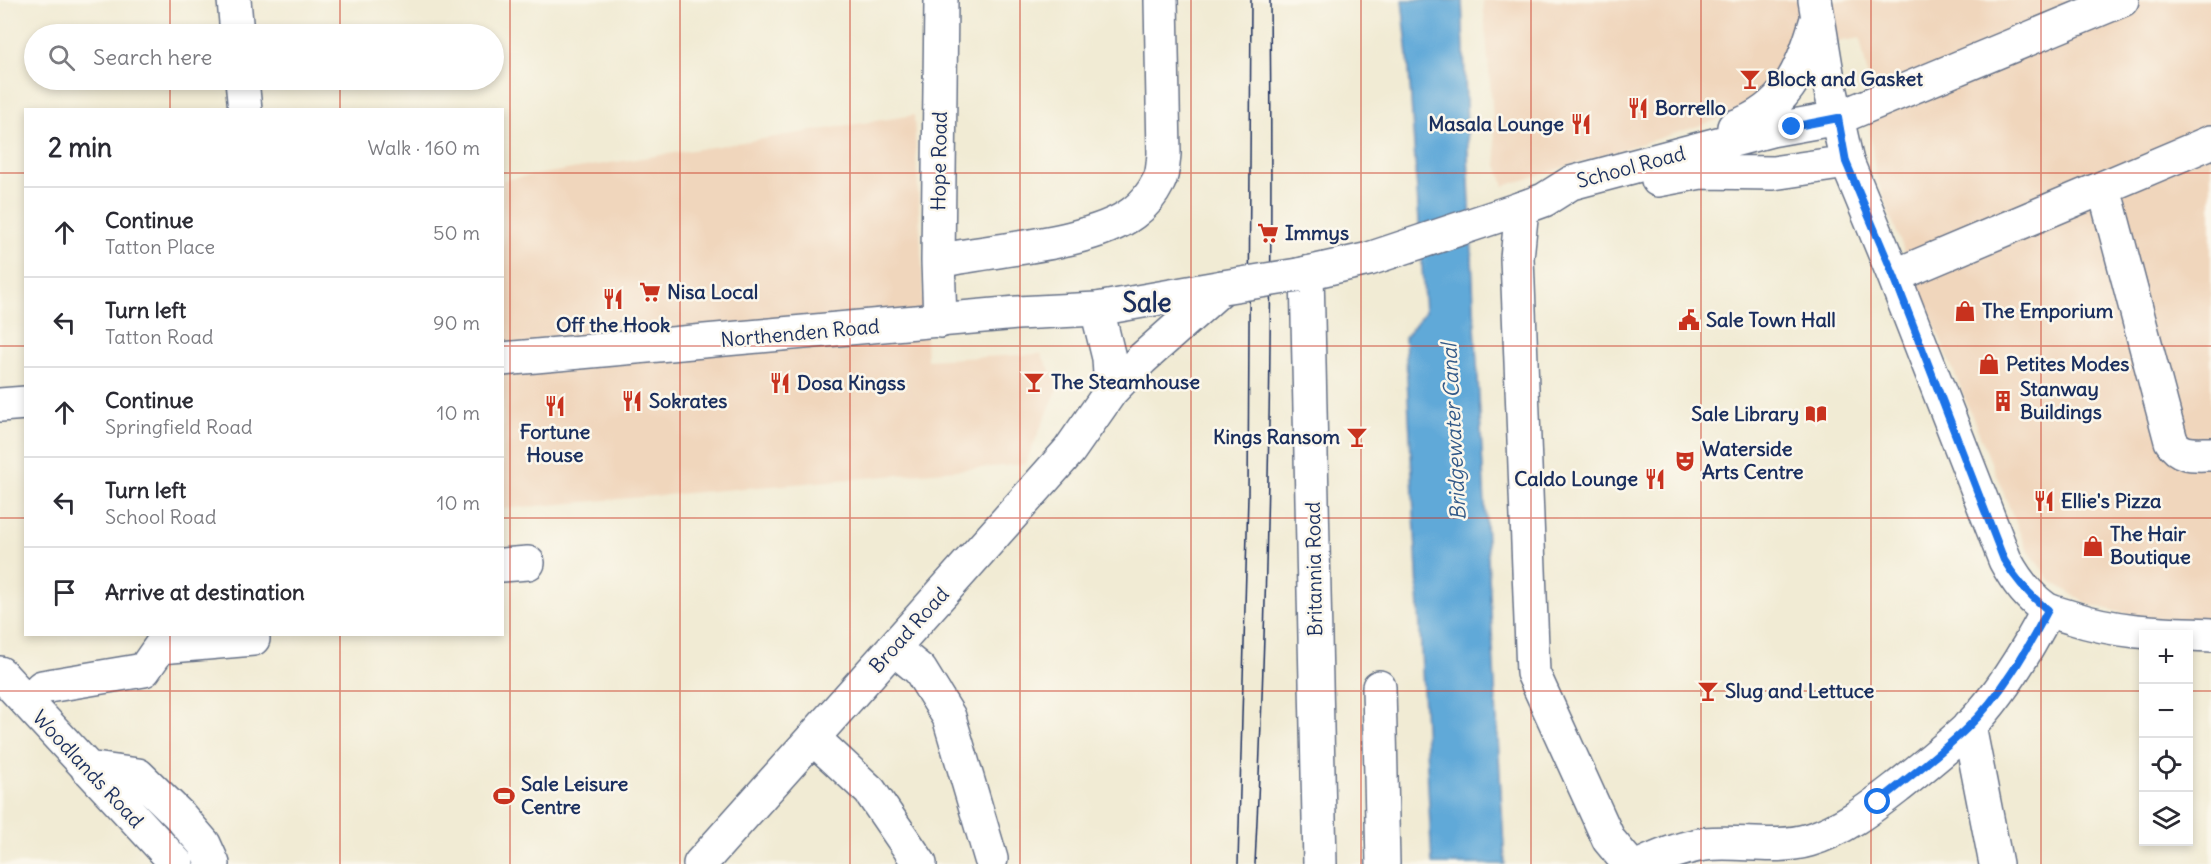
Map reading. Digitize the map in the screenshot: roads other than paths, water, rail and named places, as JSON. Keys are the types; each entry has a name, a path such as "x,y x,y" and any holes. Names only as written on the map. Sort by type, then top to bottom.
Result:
{"street":[{"path":"234,0 236,24"},
{"name":"Hope Road","path":"940,321 938,261 941,0"},
{"path":"938,261 1070,238 1110,226 1134,213 1149,198 1161,179 1164,154 1161,0"},
{"name":"School Road","path":"1097,309 1302,274 1369,259 1533,204 1571,183 1771,130 1838,118 2122,0"},
{"path":"1816,8 1846,162 1894,276 2004,560 2016,580 2032,598 2048,610 2091,624 2132,632 2211,635"},
{"path":"1571,183 1605,163 1729,129 1746,123 1767,111 1789,87 1799,70 1809,45 1816,8"},
{"path":"243,90 245,108"},
{"path":"1894,276 2211,142"},
{"path":"1629,864 1610,840 1533,673 1516,258 1533,204 1701,172 1773,173 1846,162"},
{"path":"2104,188 2171,441 2175,448 2184,454 2211,454"},
{"name":"Britannia Road","path":"1302,274 1320,864"},
{"name":"Broad Road","path":"700,864 1069,451 1111,391 1142,359 1223,287"},
{"path":"1097,309 1109,358 1111,391"},
{"name":"Northenden Road","path":"504,359 1017,313 1097,309"},
{"path":"0,405 24,402"},
{"path":"1644,864 1674,851 1705,844 1751,854 1770,846 1809,840 1839,828 1878,802 1935,757 1969,726 1991,700 2031,642 2048,610"},
{"path":"27,702 42,687 144,670 160,647 253,639"},
{"path":"894,648 920,670 948,717 991,859"},
{"name":"Woodlands Road","path":"0,673 177,864"},
{"path":"1379,687 1383,864"},
{"path":"1969,726 1996,864"},
{"path":"813,738 870,791 920,864"},
{"path":"87,768 138,775 204,844 213,864"}],"water":[{"name":"Bridgewater Canal","path":"1402,0 1462,0 1474,307 1505,864 1432,864 1405,337 1425,312 1408,55"}],"tram line":[{"path":"1238,864 1248,496 1251,0"},
{"path":"1255,864 1264,648 1269,432 1270,0"}],"place":[{"name":"Block and Gasket","path":"1750,79"},
{"name":"Borrello","path":"1638,108"},
{"name":"Masala Lounge","path":"1581,124"},
{"name":"Immys","path":"1268,233"},
{"name":"Nisa Local","path":"650,292"},
{"name":"Off the Hook","path":"613,299"},
{"name":"The Emporium","path":"1965,311"},
{"name":"Sale Town Hall","path":"1689,320"},
{"name":"Petites Modes","path":"1989,364"},
{"name":"The Steamhouse","path":"1034,382"},
{"name":"Dosa Kingss","path":"780,383"},
{"name":"Sokrates","path":"632,401"},
{"name":"Stanway Buildings","path":"2003,401"},
{"name":"Fortune House","path":"555,406"},
{"name":"Sale Library","path":"1816,414"},
{"name":"Kings Ransom","path":"1357,437"},
{"name":"Waterside Arts Centre","path":"1685,461"},
{"name":"Caldo Lounge","path":"1655,479"},
{"name":"Ellie's Pizza","path":"2044,501"},
{"name":"The Hair Boutique","path":"2093,546"},
{"name":"Slug and Lettuce","path":"1708,691"},
{"name":"Sale Leisure Centre","path":"504,796"}],"district":[{"name":"Sale","path":"1147,303"}]}
